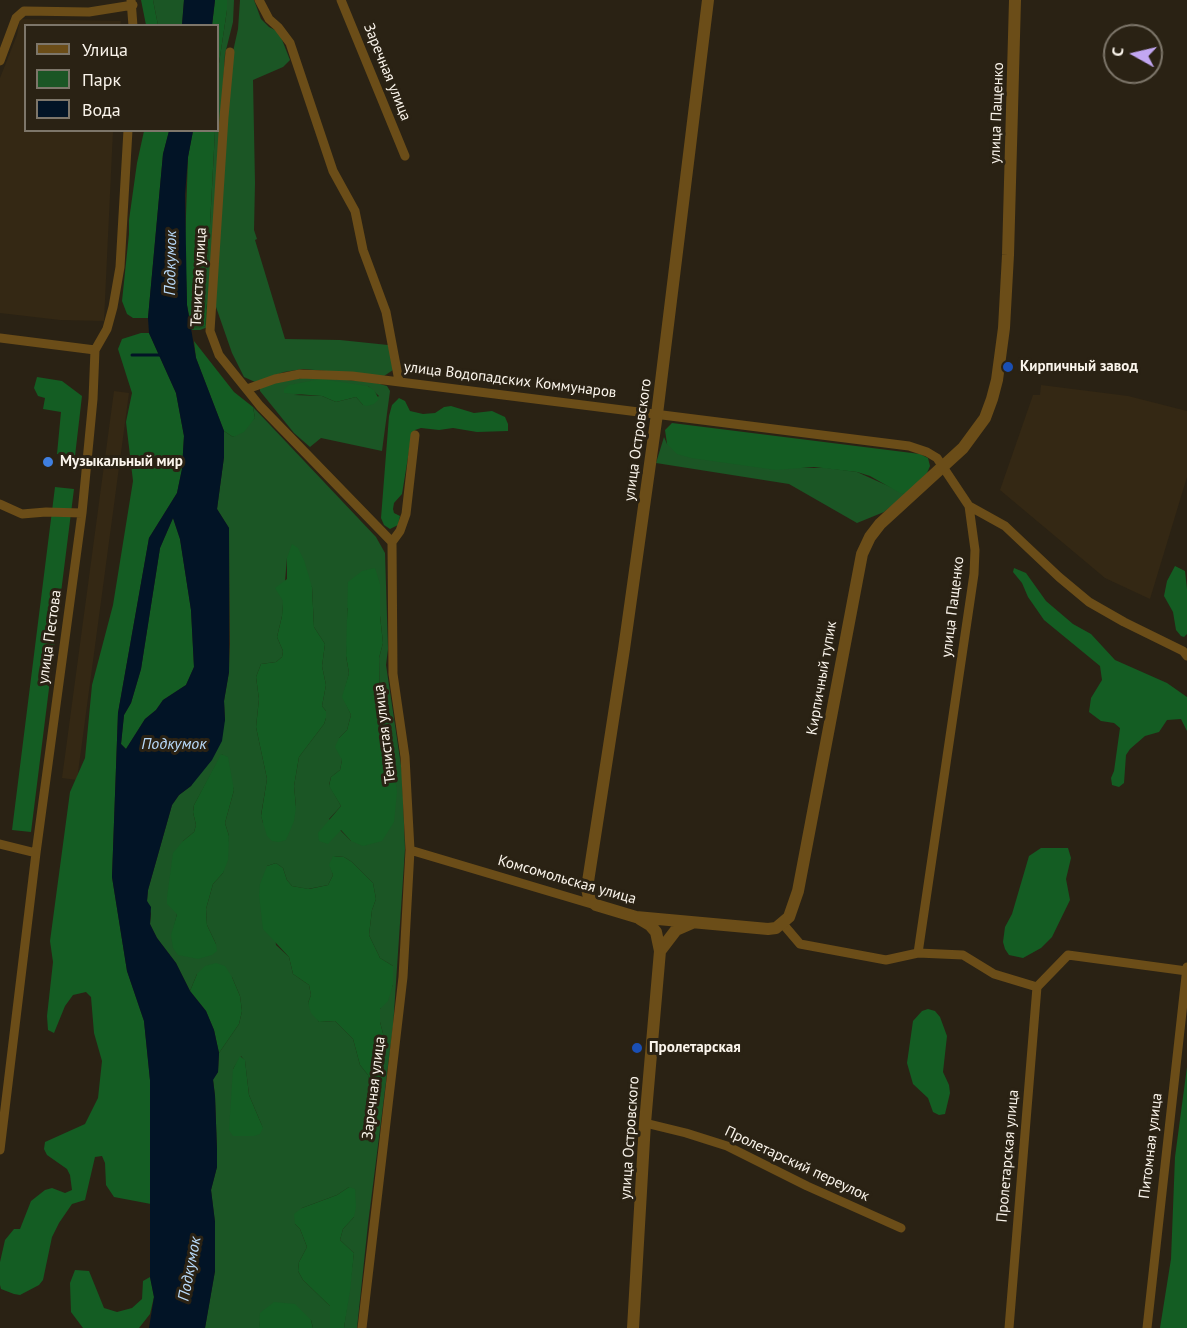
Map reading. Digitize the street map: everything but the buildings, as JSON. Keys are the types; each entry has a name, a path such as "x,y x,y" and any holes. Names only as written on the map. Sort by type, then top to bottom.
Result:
{"street":[{"path":"259,0 269,19 290,43 333,171 355,211 363,250 386,312 399,381"},
{"name":"Заречная улица","path":"341,0 405,156"},
{"name":"улица Островского","path":"586,882 624,649 657,414 708,0"},
{"name":"улица Пащенко","path":"918,953 974,574 975,550 969,506 944,466 963,448 985,418 997,380 1004,328 1008,255 1015,0"},
{"path":"0,61 16,18 24,11 89,12 132,3 133,24"},
{"name":"Тенистая улица","path":"230,52 210,331 219,355 260,405 392,542"},
{"name":"улица Пестова","path":"0,1150 4,1088 82,513 93,399 95,350 106,329 113,307 120,267 128,132"},
{"path":"0,338 95,350"},
{"name":"улица Водопадских Коммунаров","path":"247,389 275,379 300,374 399,381 909,446 927,452 944,466"},
{"name":"Тенистая улица","path":"410,850 405,757 393,674 392,542 400,531 406,514 415,435"},
{"name":"Кирпичный тупик","path":"783,924 794,909 798,891 862,554 870,537 880,524 944,466"},
{"path":"0,504 22,514 82,513"},
{"path":"969,506 1005,526 1089,602 1183,651 1187,656"},
{"path":"0,844 36,853"},
{"name":"Заречная улица","path":"362,1328 403,977 410,850"},
{"name":"Комсомольская улица","path":"410,850 636,916 759,929 776,928 783,924"},
{"path":"569,897 576,895 586,882"},
{"path":"586,882 589,898 596,905"},
{"name":"улица Островского","path":"633,1328 645,1123 660,951 656,932 636,916"},
{"path":"660,951 676,930 695,922"},
{"path":"783,924 800,944 886,960 918,953 963,955 994,974 1037,987 1068,955 1187,969"},
{"name":"Питомная улица","path":"1147,1328 1187,969"},
{"name":"Пролетарская улица","path":"1009,1328 1037,987"},
{"name":"Пролетарский переулок","path":"645,1123 727,1146 807,1186 901,1228"}],"shaded area":[{"path":"20,19 121,21 120,24 24,24 24,132 113,132 104,321 60,320 0,313 0,78 17,35"},
{"path":"1041,385 1128,396 1187,411 1187,477 1150,599 1105,578 1000,490 1033,395 1040,395"},
{"path":"114,391 129,393 77,780 62,778"}],"green space":[{"path":"141,0 153,0 158,24 146,24"},
{"path":"153,0 184,0 182,24 158,24"},
{"path":"215,0 227,0 219,63 219,24 212,24"},
{"path":"227,0 234,0 233,22 225,54 208,327 192,330 191,326 198,328 205,326 207,310 204,292 208,262 215,132 219,132 219,63"},
{"path":"240,0 254,0 261,19 269,27 279,32 290,60 283,67 253,80 254,230 257,239 255,240 285,339 340,340 388,345 393,370 384,376 303,369 284,372 255,382 244,377 232,353 216,307 215,284 219,258 217,251 232,56 238,29"},
{"path":"144,132 169,132 163,154 148,318 133,318 127,314 122,301 137,163"},
{"path":"193,132 215,132 208,262 204,292 207,310 205,326 198,328 191,326 187,305 185,244 188,157"},
{"path":"149,333 176,393 184,436 182,469 177,493 149,538 118,713 112,877 127,971 144,1021 150,1080 151,1204 114,1197 106,1185 105,1163 102,1156 95,1157 85,1200 72,1204 52,1237 43,1280 39,1285 20,1295 1,1289 0,1262 5,1240 14,1229 20,1229 31,1201 45,1190 52,1188 65,1193 72,1190 67,1169 47,1155 44,1149 45,1142 85,1124 98,1098 102,1061 94,1033 91,997 86,992 73,995 65,1006 54,1033 48,1030 47,1016 53,962 50,941 70,792 85,758 92,685 113,605 133,481 126,422 132,393 118,349 122,339"},
{"path":"194,341 234,392 253,407 255,418 244,432 233,437 224,431 196,358"},
{"path":"37,377 62,381 82,396 75,456 57,454 61,412 43,409 45,398 38,396 34,388"},
{"path":"309,377 373,382 387,386 390,391 382,451 321,438 310,447 294,433 260,391 260,387 269,383","holes":["368,386 379,396 363,405 356,397 336,402 322,396 294,395"]},
{"path":"321,379 368,386 374,390 379,399 367,406 356,397 336,402 322,396 284,393 284,389 289,385"},
{"path":"399,398 405,401 410,411 423,414 435,413 444,407 451,406 474,413 492,411 505,417 508,431 477,432 453,428 415,430 411,439 402,494 394,503 394,513 400,516 398,525 390,529 384,525 381,518 389,416 392,405"},
{"path":"253,407 376,537 385,553 388,649 386,665 402,772 405,849 393,1027 357,1328 344,1328 354,1253 340,1240 343,1229 354,1217 349,1187 337,1195 302,1208 295,1224 300,1229 307,1247 299,1262 298,1271 303,1280 330,1306 330,1328 313,1328 311,1320 261,1313 259,1328 205,1328 215,1271 215,1222 211,1190 217,1167 217,1150 213,1079 218,1072 219,1053 239,1024 242,1011 240,996 232,977 197,974 190,991 176,963 157,938 150,924 151,914 147,901 148,890 172,805 179,795 191,786 225,720 224,701 229,672 230,644 229,528 217,509 224,457 224,431 233,437 255,418","holes":["287,558 312,587 314,627 325,644 322,666 326,685 322,706 326,711 326,718 299,757 294,786 296,807 263,823 261,815 267,779 256,727 259,699 256,677 261,664 276,662 282,657 283,651 277,637 282,616","347,608 380,616 383,643 379,658 380,725 392,754 351,841 329,819 341,806 329,785 331,777 340,770 342,760 339,738 347,730 351,715 343,697 349,673 346,656","222,754 234,790 225,823 229,836 223,873 213,884 206,909 207,925 216,944 172,935 177,914 183,841 194,832 196,825 194,805","334,856 344,857 373,883 376,899 372,910 369,935 380,958 393,966 393,985 380,1009 380,1022 386,1045 372,1096 368,1075 360,1065 353,1039 335,1021 319,1022 308,1003 311,995 309,985 293,974 289,957 276,945 267,866 276,863 283,868 292,886 308,889 328,885 333,875 330,865","241,1056 245,1061 249,1095 263,1128 233,1069"]},
{"path":"672,423 920,454 928,458 930,466 927,473 906,494 900,493 870,476 857,472 814,467 776,470 677,454 667,444 665,430"},
{"path":"664,437 667,444 798,468 827,468 857,472 906,494 884,512 857,523 789,484 656,463"},
{"path":"55,487 74,489 31,832 12,830"},
{"path":"173,518 180,539 191,610 194,667 186,685 163,700 145,719 126,749 121,744 124,715 131,703 141,669 160,548"},
{"path":"292,544 298,548 304,560 312,587 314,627 325,644 322,666 326,685 322,706 326,711 326,718 299,757 294,786 296,807 294,821 286,840 279,842 272,841 267,836 261,816 267,779 256,727 259,699 256,677 261,664 276,662 282,657 283,651 277,637 283,601 275,588 287,579 287,558"},
{"path":"1175,566 1185,571 1187,634 1184,637 1176,630 1173,612 1164,596 1167,581"},
{"path":"375,568 380,584 383,643 379,658 380,725 392,754 397,792 394,822 382,841 363,846 351,841 341,830 328,844 319,841 318,833 341,806 329,786 331,777 340,770 342,760 335,747 339,738 347,730 351,715 342,697 349,673 346,656 348,582 362,571"},
{"path":"1014,568 1026,573 1046,601 1073,624 1091,634 1115,660 1167,683 1187,697 1187,731 1181,719 1167,720 1159,732 1145,736 1126,755 1124,783 1119,787 1112,785 1111,778 1120,728 1114,723 1101,721 1089,712 1091,698 1102,680 1100,666 1044,620 1013,572"},
{"path":"221,754 228,757 234,790 225,823 229,836 228,860 223,873 213,884 206,909 207,925 217,951 198,959 178,955 173,948 171,935 177,914 167,904 167,897 173,853 194,832 196,825 194,805"},
{"path":"1041,848 1068,848 1071,858 1066,879 1070,900 1052,937 1041,948 1023,958 1009,955 1003,942 1005,927 1012,914 1029,856"},
{"path":"333,856 344,857 352,862 373,883 376,899 372,910 369,935 380,958 393,966 393,985 388,1001 380,1009 380,1022 386,1045 381,1093 377,1099 372,1096 368,1075 360,1065 353,1039 335,1021 319,1022 311,1013 308,1003 311,995 309,985 293,974 289,957 263,929 259,895 260,884 267,866 276,863 283,868 292,886 309,889 328,885 333,875 329,865"},
{"path":"216,963 225,966 232,977 240,996 242,1011 239,1024 219,1053 214,1030 206,1011 190,991 197,974 205,966"},
{"path":"928,1009 935,1011 940,1017 947,1036 943,1072 950,1093 945,1114 939,1115 933,1112 928,1098 913,1084 907,1063 913,1021 922,1011"},
{"path":"240,1056 245,1060 249,1095 263,1128 260,1134 254,1136 233,1136 229,1130 233,1069"},
{"path":"1187,1067 1187,1328 1160,1328 1171,1259 1175,1157"},
{"path":"349,1187 355,1189 356,1207 354,1217 343,1229 340,1240 354,1253 350,1291 344,1328 330,1328 330,1306 303,1280 298,1271 299,1262 307,1247 300,1229 295,1224 294,1214 302,1208 337,1195"},
{"path":"75,1270 89,1271 104,1308 117,1312 132,1308 142,1299 143,1281 150,1277 154,1297 150,1314 139,1328 83,1328 71,1312 70,1283"},
{"path":"274,1302 295,1304 311,1320 313,1328 259,1328 260,1313"}],"water":[{"path":"184,0 215,0 212,24 182,24"},
{"name":"Подкумок","path":"169,132 193,132 185,195 187,305 196,358 224,431 224,457 217,509 229,528 229,672 224,701 225,720 222,741 212,760 172,805 148,890 147,901 151,907 150,924 157,938 176,963 190,991 206,1011 214,1030 219,1053 218,1072 213,1080 217,1150 217,1167 211,1190 215,1222 215,1271 205,1328 149,1328 154,1297 150,1277 150,1080 144,1021 127,971 112,877 118,713 149,538 177,493 182,469 184,436 176,393 149,333 148,318 163,154","holes":["173,518 180,539 191,610 194,667 186,685 163,700 145,719 126,749 121,744 124,715 131,703 141,669 160,548"]}],"waterway":[{"path":"132,355 160,355"}],"place":[{"name":"Кирпичный завод","path":"1008,367"},
{"name":"Музыкальный мир","path":"48,462"},
{"name":"Пролетарская","path":"637,1048"}]}
